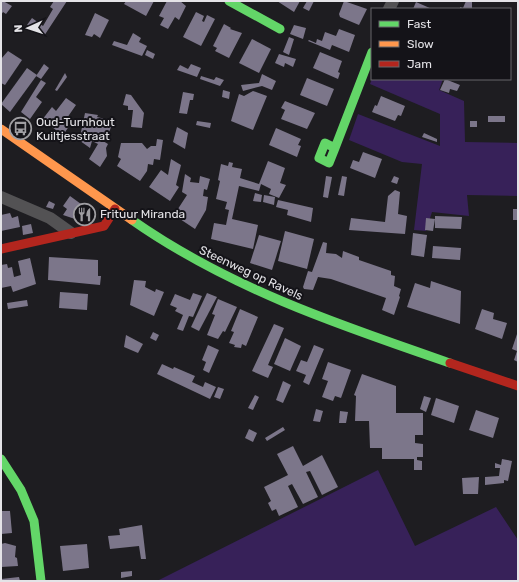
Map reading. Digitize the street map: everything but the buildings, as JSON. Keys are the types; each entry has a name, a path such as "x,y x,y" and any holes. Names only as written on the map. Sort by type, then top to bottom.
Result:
{"main road":[{"path":"229,1 280,29"},
{"path":"335,148 371,55"},
{"name":"Steenweg op Ravels","path":"1,130 115,209 182,253 239,282 328,321 518,386"},
{"path":"1,249 104,226 115,209"},
{"path":"1,459 21,490 34,521 41,581"}],"street":[{"path":"1,197 50,218 71,233"}],"shaded area":[{"path":"372,80 443,80 439,90 464,101 465,142 518,143 518,196 467,195 469,216 432,212 426,231 414,230 422,164 402,162 349,140 358,114 440,146 440,114 370,84"},
{"path":"378,470 415,546 496,507 518,540 518,581 157,581"}],"traffic: fast":[{"path":"229,1 280,29"},
{"path":"335,148 371,55"},
{"path":"325,143 335,148 329,163 319,158 325,143"},
{"path":"132,220 207,266 286,303 326,319 450,363"},
{"path":"1,459 21,490 34,521 41,581"}],"traffic: slow":[{"path":"1,129 132,220"}],"traffic: jam":[{"path":"1,249 104,226 115,209"},
{"path":"450,363 518,386"}],"place":[{"name":"Oud-Turnhout Kuiltjesstraat","path":"20,129"},
{"name":"Frituur Miranda","path":"85,214"}]}
